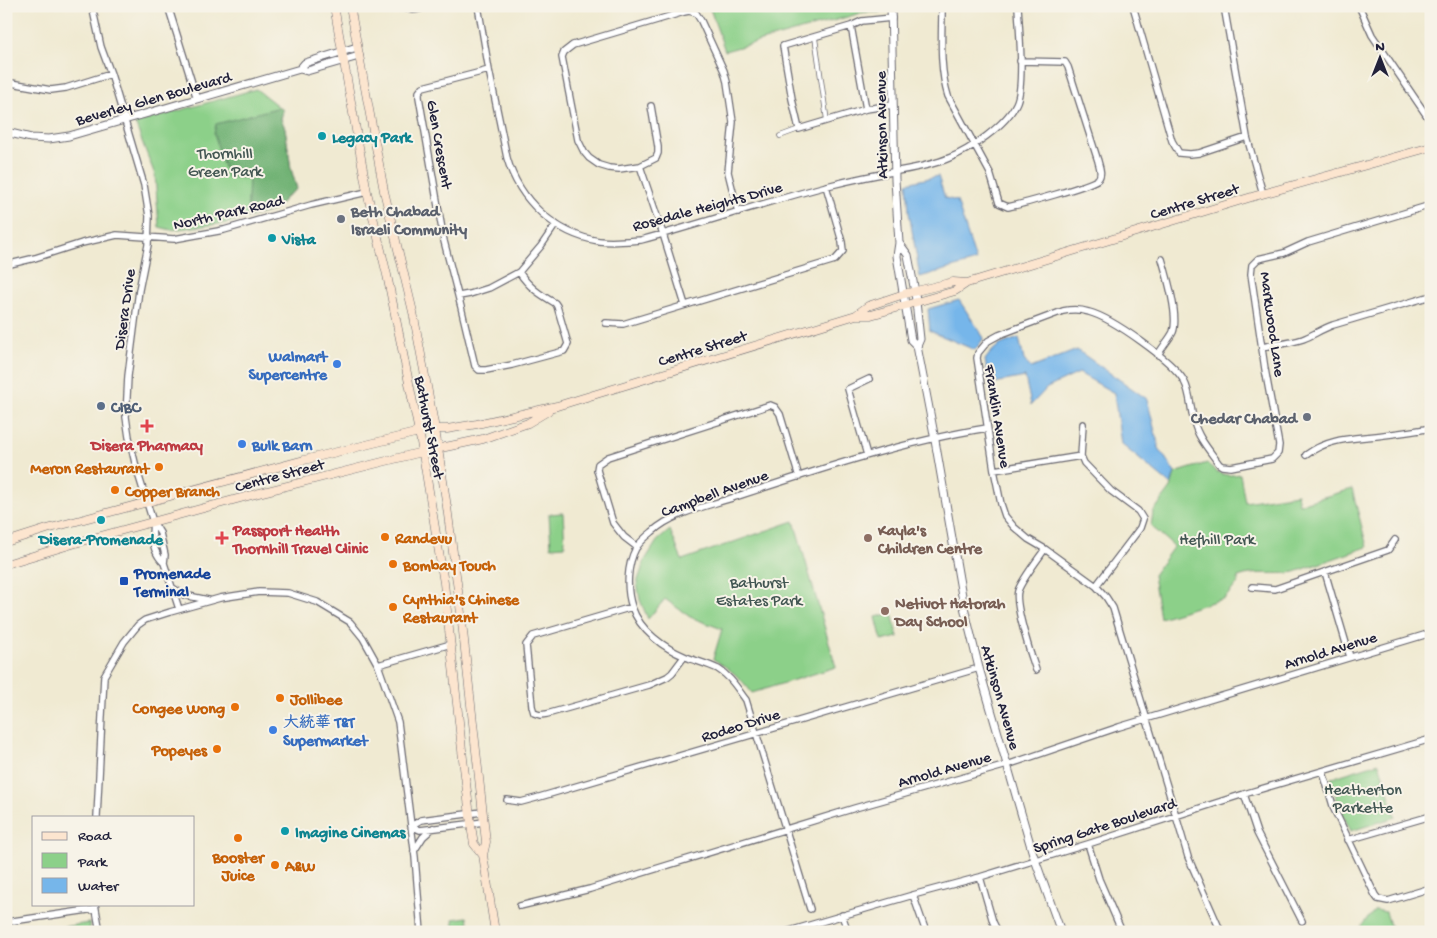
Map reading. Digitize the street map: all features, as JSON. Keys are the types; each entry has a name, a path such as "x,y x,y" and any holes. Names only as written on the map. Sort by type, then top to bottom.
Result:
{"main road":[{"name":"Bathurst Street","path":"334,6 367,192 387,275 419,432 444,583 474,844 483,855"},
{"name":"Bathurst Street","path":"350,6 384,191 413,312 435,429 460,613 486,842 483,855 495,932"},
{"name":"Centre Street","path":"6,542 47,529 304,460 419,432 477,424 557,406 856,315 871,315 955,291 967,283 1263,194 1431,147"},
{"name":"Centre Street","path":"856,315 868,306 904,294 952,282 967,283"},
{"name":"Centre Street","path":"6,564 86,540 293,484 492,435 528,423 557,406"}],"street":[{"name":"Disera Drive","path":"92,6 101,48 111,74 144,185 149,216 148,238 128,376 126,416 136,467 153,522 151,535 157,556 164,563 179,610"},
{"path":"168,6 197,99"},
{"path":"403,6 413,11 429,6"},
{"name":"Rosedale Heights Drive","path":"478,6 510,170 520,189 534,207 569,232 600,241 642,240 826,186 947,160 960,154 1004,122 1017,104 1020,89 1018,6"},
{"name":"Atkinson Avenue","path":"891,6 895,172 899,243 897,256 911,340 917,346"},
{"path":"942,6 942,69 948,96 990,173 998,200 1008,207 1080,187 1098,179 1100,175 1098,161 1068,66 1065,62 1020,61"},
{"path":"1133,6 1172,141 1179,153 1199,153 1247,137"},
{"path":"1224,6 1247,137 1263,194"},
{"path":"1359,6 1372,35 1431,122"},
{"path":"651,106 658,153 656,158 640,166 619,169 599,165 584,152 578,140 562,57 564,52 573,45 684,12 696,13 724,71 727,82 733,122 728,172 738,212"},
{"path":"799,129 783,46 862,21 892,18"},
{"path":"851,26 866,109"},
{"path":"815,37 827,121"},
{"name":"Beverley Glen Boulevard","path":"300,69 305,63 357,47"},
{"name":"Beverley Glen Boulevard","path":"8,132 30,138 50,139 68,136 300,69 307,71 359,56"},
{"name":"Glen Crescent","path":"459,296 444,241 419,92 423,87 489,70"},
{"path":"6,82 51,90 66,88 111,74"},
{"path":"780,136 866,109 893,105"},
{"path":"640,166 685,305"},
{"path":"606,323 623,324 835,260 843,251 842,242 826,186"},
{"name":"North Park Road","path":"6,264 35,258 117,235 174,239 224,230 311,205 367,192"},
{"name":"Markwood Lane","path":"1277,455 1279,445 1251,274 1252,265 1255,261 1284,253 1308,242 1431,205"},
{"path":"519,272 530,286 557,306 568,344 564,351 512,365 479,370 472,358 459,296 489,288 519,272 541,246 556,224"},
{"name":"Atkinson Avenue","path":"899,243 908,255 915,292 920,339 917,346 962,599 979,668 1007,765 1035,860 1060,932"},
{"path":"1158,354 1173,331 1174,325 1172,303 1162,259"},
{"path":"1262,346 1293,342 1333,325 1431,296"},
{"name":"Franklin Avenue","path":"1221,932 1188,857 1113,608 1096,586 1028,538 1014,527 1005,516 994,470 976,364 978,353 988,341 999,335 1063,311 1071,309 1080,310 1102,316 1158,354 1183,379 1189,393 1196,430 1219,464 1231,466 1266,460 1277,455"},
{"path":"868,456 848,389 869,379"},
{"path":"637,548 624,537 611,514 597,470 598,464 608,457 770,405 775,407 780,414 799,477"},
{"path":"1083,424 1081,456 1084,463 1111,491 1138,511 1143,519 1140,528 1096,586"},
{"name":"Campbell Avenue","path":"810,910 746,700 730,679 717,669 684,656 658,642 642,624 632,608 628,586 631,564 637,548 652,531 675,517 799,477 934,437 987,428"},
{"path":"1306,456 1316,448 1343,439 1431,428"},
{"path":"994,470 1081,456"},
{"path":"1252,587 1275,589 1388,550 1395,540"},
{"path":"1036,670 1026,638 1017,597 1020,588 1045,549"},
{"path":"1325,572 1350,657"},
{"path":"172,587 184,595 210,601"},
{"path":"97,816 104,676 124,642 138,625 152,618 210,601 259,592 288,593 317,602 350,622 363,638 378,664 398,722 414,851 421,932"},
{"path":"632,608 533,636 528,641 526,655 534,713 540,715 547,714 650,685 672,673 684,656"},
{"name":"Arnold Avenue","path":"520,906 590,889 785,829 1007,765 1146,719 1431,633"},
{"path":"378,664 451,644"},
{"name":"Rodeo Drive","path":"507,800 521,802 536,798 979,668"},
{"name":"Spring Gate Boulevard","path":"786,932 913,894 980,877 1244,794 1431,739"},
{"path":"1323,772 1334,809 1378,899 1388,901 1431,888"},
{"path":"1244,794 1257,833 1302,921"},
{"path":"411,826 421,820 482,812"},
{"path":"1348,840 1431,816"},
{"path":"411,826 420,830 484,822"},
{"path":"414,851 423,838 434,828"},
{"path":"1088,844 1098,879 1122,932"},
{"path":"980,877 993,922 998,932"},
{"path":"913,894 926,932"},
{"path":"6,922 95,907 100,932"},
{"path":"842,915 848,932"}],"green space":[{"path":"709,6 879,6 880,12 865,12 725,51"},
{"name":"Thornhill Green Park","path":"256,89 283,110 281,119 285,128 291,169 297,189 287,196 275,210 227,223 171,230 159,227 155,175 135,123"},
{"path":"280,107 283,110 281,119 285,128 291,169 297,189 287,196 275,210 247,218 249,178 227,177 214,134 216,124"},
{"name":"Hefhill Park","path":"1207,463 1222,474 1240,474 1245,502 1297,494 1299,504 1352,489 1367,547 1295,572 1252,574 1238,577 1238,583 1225,598 1160,618 1153,575 1174,546 1151,526 1153,512 1171,488 1175,473"},
{"path":"563,513 565,546 551,547 549,514"},
{"name":"Bathurst Estates Park","path":"794,521 836,667 752,693 734,674 713,659 722,629 690,617 665,599 648,619 640,600 637,583 645,560 657,541 670,530 682,560"},
{"path":"892,613 898,637 882,641 876,617"},
{"name":"Heatherton Parkette","path":"1379,763 1396,817 1351,831 1339,807 1331,778"},
{"path":"1375,910 1386,912 1392,932 1356,932"},
{"path":"467,917 470,932 455,932 453,919"},
{"path":"89,923 91,932 30,932"}],"water":[{"path":"938,176 945,198 957,201 976,261 920,277 909,213 907,183"},
{"path":"959,300 984,338 975,350 930,331 928,309"},
{"path":"1019,338 1024,360 1031,368 1077,350 1147,399 1159,448 1175,473 1171,485 1121,444 1114,393 1079,373 1047,388 1031,405 1025,377 989,384 985,360 996,348"}],"place":[{"name":"Legacy Park","path":"322,136"},
{"name":"Beth Chabad Israeli Community","path":"341,219"},
{"name":"Vista","path":"272,238"},
{"name":"Walmart Supercentre","path":"337,364"},
{"name":"CIBC","path":"101,406"},
{"name":"Chedar Chabad","path":"1307,417"},
{"name":"Disera Pharmacy","path":"147,426"},
{"name":"Bulk Barn","path":"242,444"},
{"name":"Meron Restaurant","path":"159,467"},
{"name":"Copper Branch","path":"115,490"},
{"name":"Disera-Promenade","path":"101,520"},
{"name":"Randevu","path":"385,537"},
{"name":"Passport Health Thornhill Travel Clinic","path":"222,538"},
{"name":"Kayla's Children Centre","path":"868,538"},
{"name":"Bombay Touch","path":"393,564"},
{"name":"Promenade Terminal","path":"124,581"},
{"name":"Cynthia's Chinese Restaurant","path":"393,607"},
{"name":"Netivot Hatorah Day School","path":"885,611"},
{"name":"Jollibee","path":"280,698"},
{"name":"Congee Wong","path":"235,707"},
{"name":"大統華 T&T Supermarket","path":"273,730"},
{"name":"Popeyes","path":"217,749"},
{"name":"Imagine Cinemas","path":"285,831"},
{"name":"Booster Juice","path":"238,838"},
{"name":"A&W","path":"275,865"}]}
